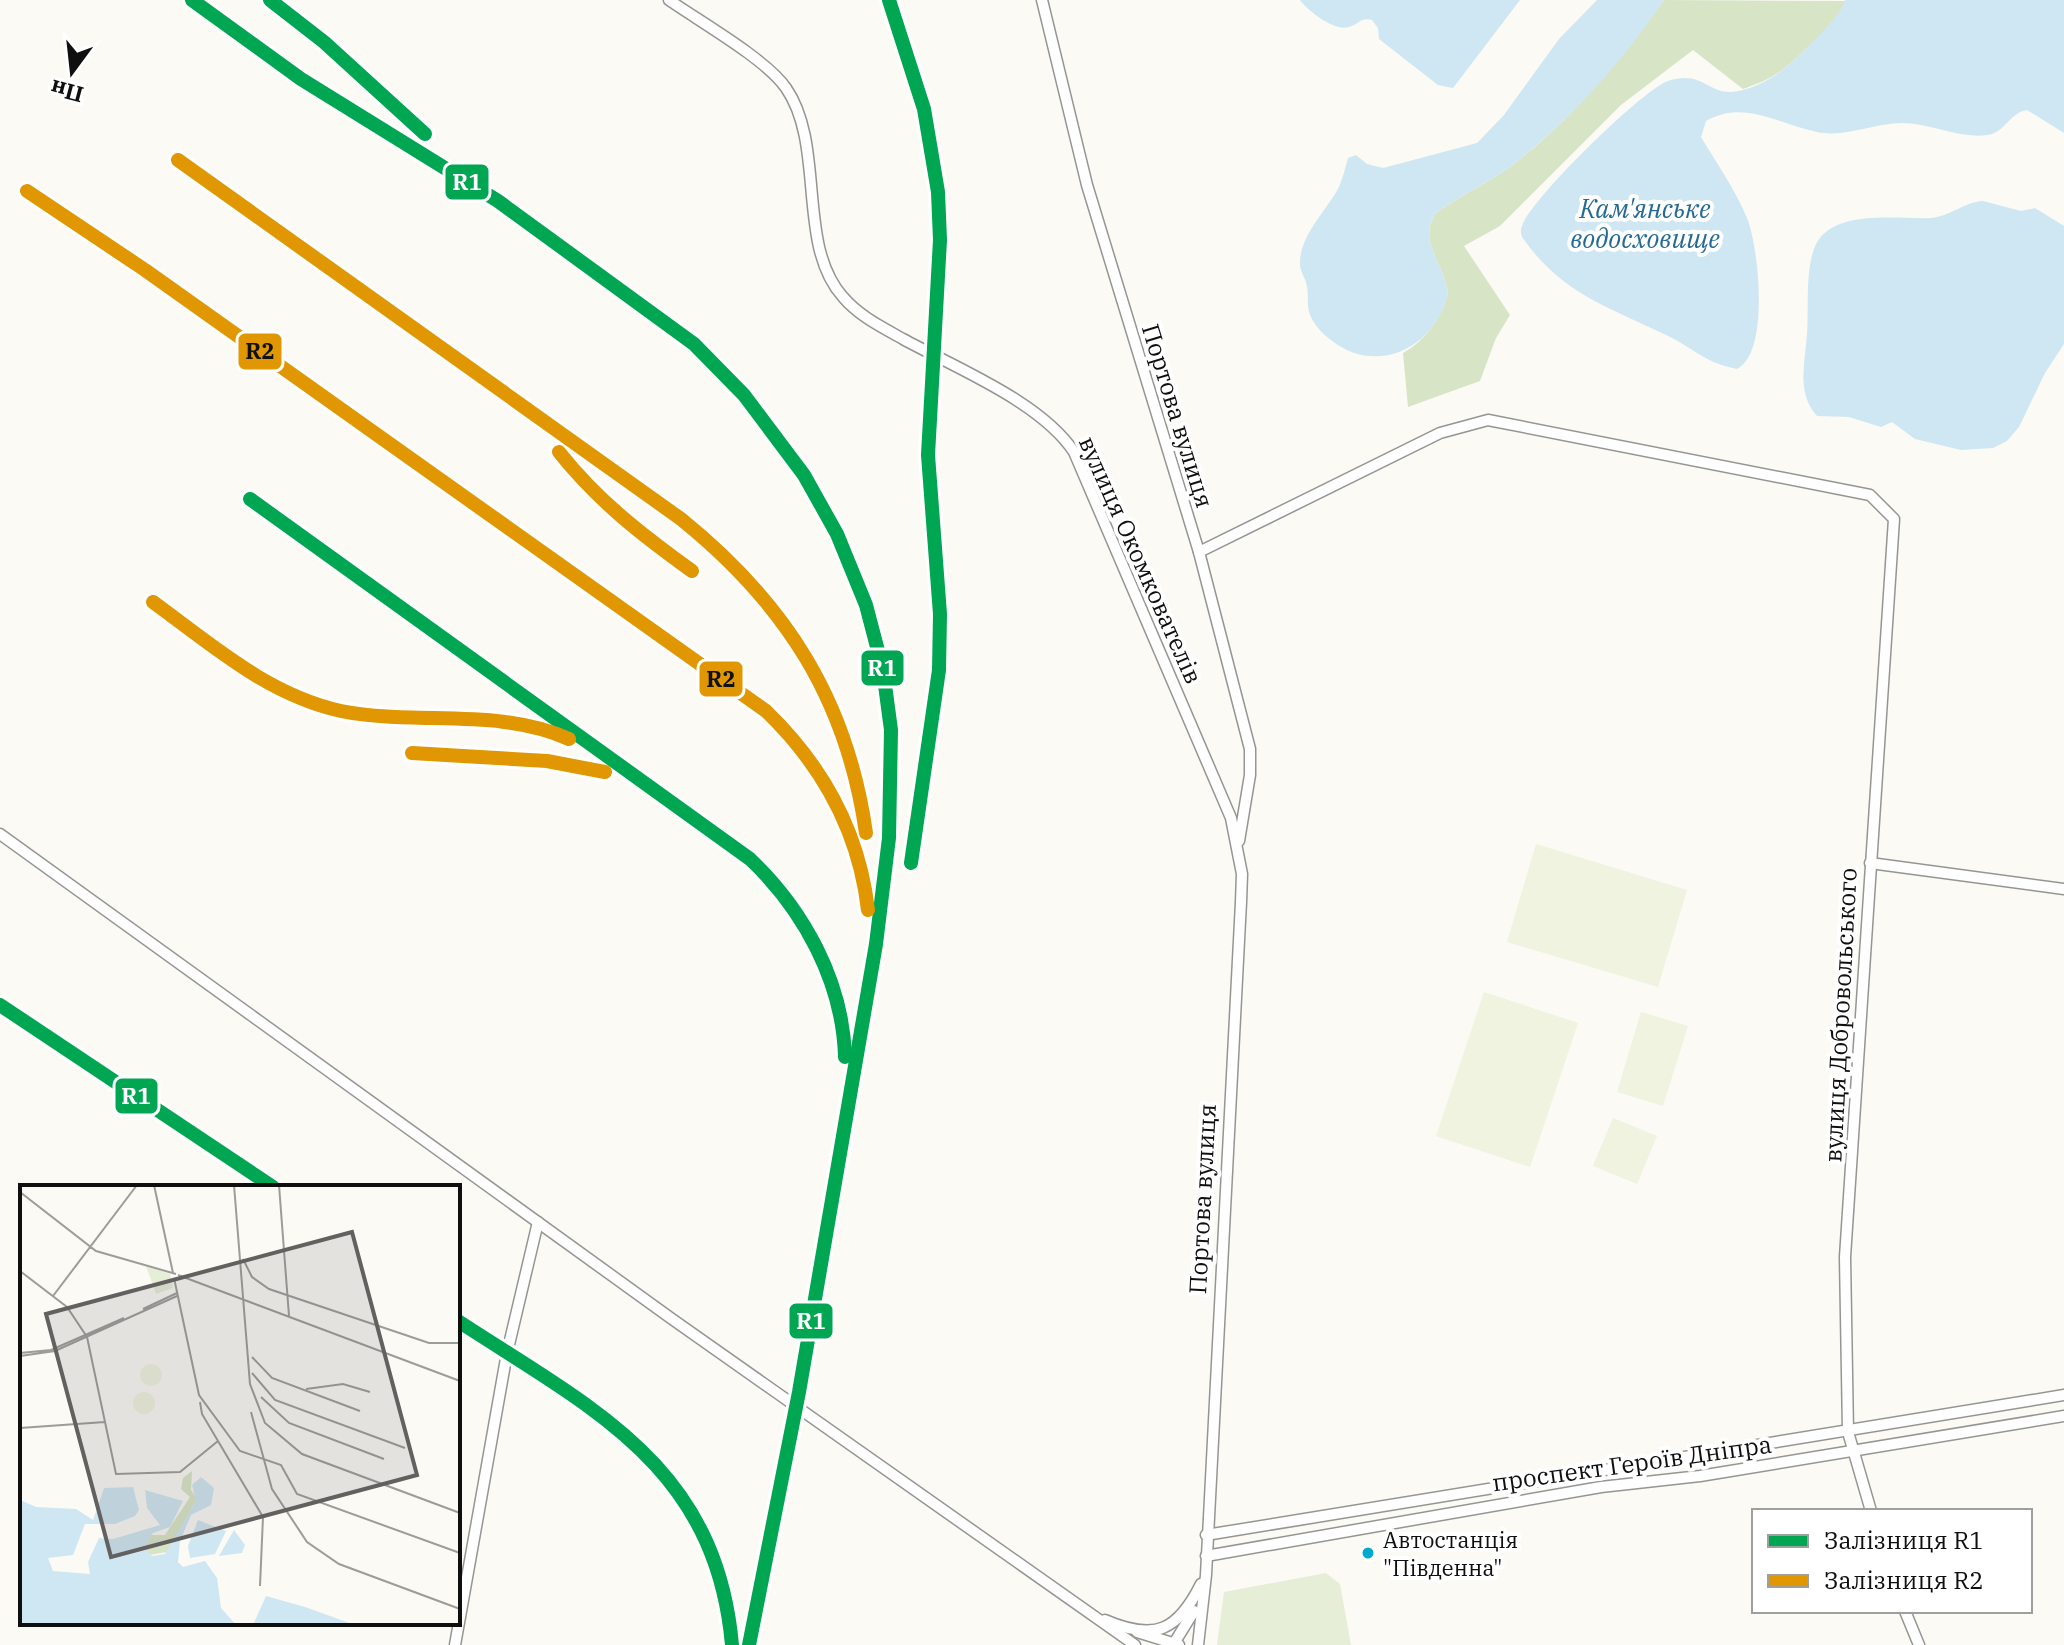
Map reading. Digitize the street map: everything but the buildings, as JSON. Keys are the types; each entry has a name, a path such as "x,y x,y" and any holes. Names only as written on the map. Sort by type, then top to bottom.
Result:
{"street":[{"name":"вулиця Окомкователів","path":"669,0 785,86 798,112 822,257 830,278 842,296 860,313 900,337 1038,412 1065,437 1220,792"},
{"name":"Портова вулиця","path":"1042,0 1087,185 1199,552 1250,749 1249,785 1238,845 1241,902 1206,1575"},
{"name":"вулиця Добровольського","path":"1199,552 1440,433 1488,420 1870,495 1894,519 1845,1257 1848,1432 1870,1509"},
{"name":"Портова вулиця","path":"1220,792 1238,845"},
{"path":"0,834 810,1418 1112,1626 1133,1645"},
{"path":"1870,863 2064,889"},
{"path":"460,1617 507,1353 538,1222"},
{"name":"проспект Героїв Дніпра","path":"1206,1535 2064,1395"},
{"name":"проспект Героїв Дніпра","path":"1206,1556 1586,1489 1700,1476 2064,1416"},
{"path":"1112,1626 1166,1627 1186,1615 1206,1575"},
{"path":"1112,1626 1176,1645 1193,1613 1206,1575"},
{"path":"1198,1645 1206,1575"},
{"path":"1906,1613 1919,1645"},
{"path":"455,1645 459,1625"}],"green space":[{"path":"1664,0 1846,1 1828,27 1789,65 1769,79 1743,89 1693,50 1621,105 1500,226 1464,246 1510,315 1496,338 1480,381 1408,407 1403,353 1419,342 1432,327 1448,292 1430,242 1431,223 1436,213 1514,164 1556,128 1613,66"},
{"path":"1536,844 1687,890 1658,987 1507,942"},
{"path":"1484,992 1578,1023 1530,1167 1436,1136"},
{"path":"1641,1012 1688,1026 1663,1106 1617,1092"},
{"path":"1613,1118 1657,1136 1637,1184 1593,1166"},
{"path":"1326,1573 1340,1584 1351,1645 1217,1645 1224,1592"}],"water":[{"path":"1300,0 1520,0 1453,88 1438,85 1379,39 1378,28 1372,20 1343,28 1315,15"},
{"name":"Кам'янське водосховище","path":"1597,0 1664,0 1632,45 1556,128 1514,164 1436,213 1431,222 1430,242 1448,292 1432,328 1403,350 1385,356 1367,356 1349,351 1328,338 1309,313 1308,291 1300,267 1301,254 1309,233 1339,187 1348,158 1356,155 1367,164 1383,168 1477,143 1504,115 1559,39"},
{"name":"Кам'янське водосховище","path":"1845,0 2064,0 2064,133 2027,110 1993,133 1977,136 1902,123 1849,132 1817,132 1761,115 1734,112 1706,121 1701,137 1747,218 1758,275 1758,322 1754,343 1747,359 1737,369 1706,358 1586,296 1552,272 1522,237 1522,226 1544,194 1613,124 1655,89 1679,78 1697,80 1731,92 1764,82 1787,66 1818,37"},
{"path":"1983,201 2021,211 2035,208 2064,226 2064,344 2045,373 2019,427 2007,441 1993,448 1961,450 1915,439 1892,422 1881,427 1849,417 1817,416 1806,398 1803,377 1809,269 1814,249 1822,236 1849,221 1931,218"}],"rail line":[{"name":"R1","path":"192,0 301,79 498,201 694,344 744,395 804,475 837,534 866,605 883,670 891,730 889,838 876,944 799,1392 749,1645"},
{"name":"R1","path":"270,0 324,42 425,134"},
{"name":"R1","path":"889,0 924,109 938,192 940,240 928,455 940,614 939,670 911,863"},
{"name":"R2","path":"178,160 681,519 718,551 780,620 827,697 857,784 866,833"},
{"name":"R2","path":"27,191 145,270 766,711 805,754 835,802 856,854 868,910"},
{"name":"R2","path":"559,452 621,516 692,571"},
{"name":"R1","path":"250,499 750,859 787,900 817,948 837,1001 845,1057"},
{"name":"R2","path":"153,602 242,667 314,703 369,715 514,723 569,739"},
{"name":"R2","path":"412,753 547,761 605,772"},
{"name":"R1","path":"0,1005 270,1185"},
{"name":"R1","path":"460,1322 600,1415 640,1449 674,1487 701,1531 721,1583 732,1645"}],"place":[{"name":"Автостанція \"Південна\"","path":"1368,1553"}]}
